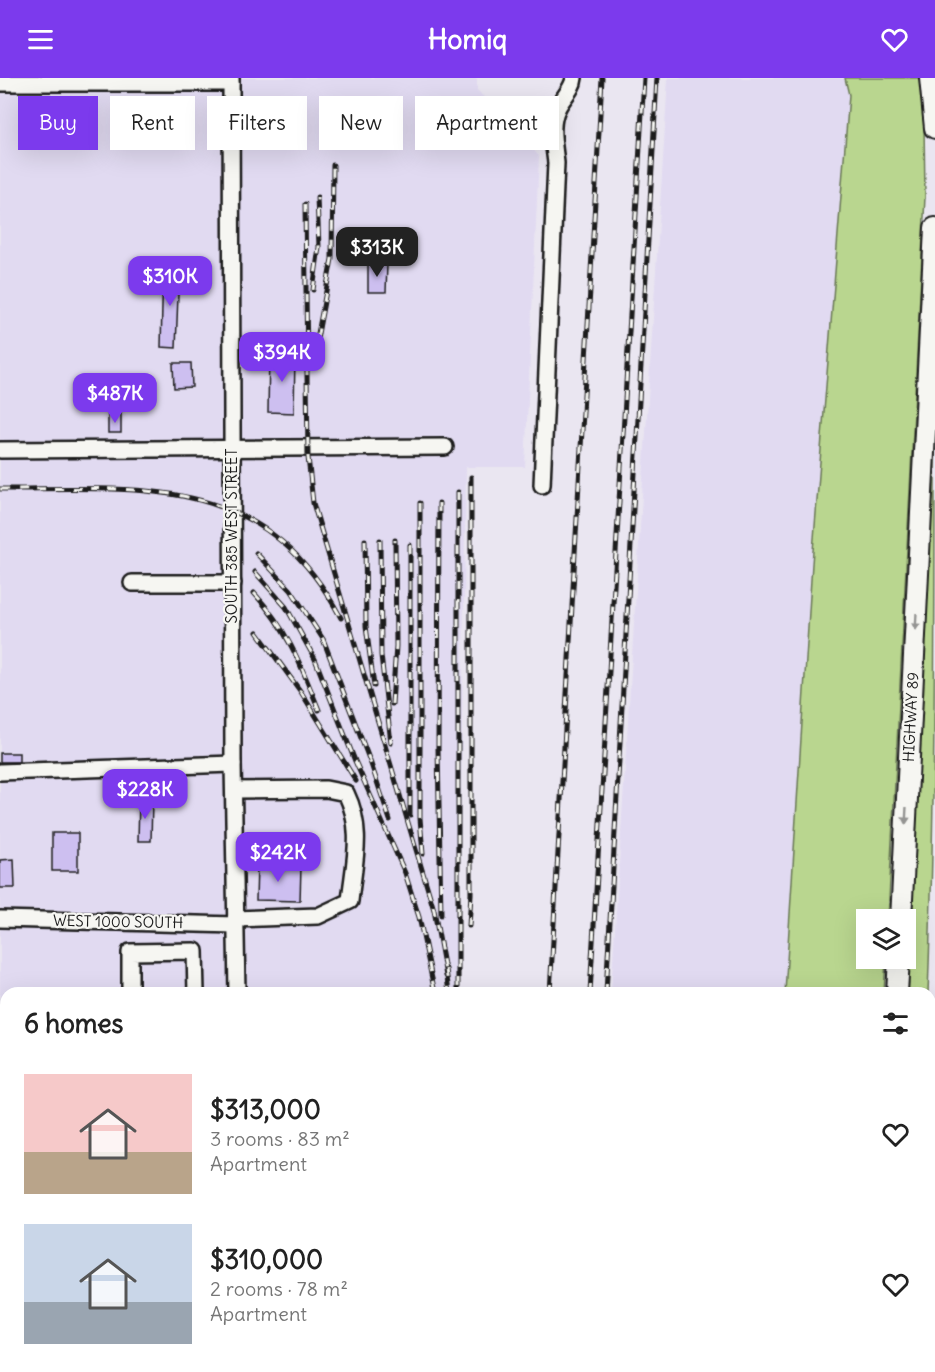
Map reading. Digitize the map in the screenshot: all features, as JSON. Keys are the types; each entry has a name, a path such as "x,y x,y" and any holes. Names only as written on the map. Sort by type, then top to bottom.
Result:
{"main road":[{"path":"930,78 935,128"},
{"name":"HIGHWAY 89","path":"902,909 935,228"},
{"path":"897,987 898,969"}],"street":[{"path":"542,485 556,163 552,129 557,108 574,78"},
{"path":"0,83 231,81"},
{"name":"SOUTH 385 WEST STREET","path":"231,81 233,764 237,987"},
{"path":"0,450 445,447"},
{"path":"132,583 233,582"},
{"path":"0,772 233,764"},
{"name":"WEST 1000 SOUTH","path":"0,919 236,922 318,916 350,902 358,828 354,809 346,793 326,789 234,790"},
{"path":"130,987 130,952 195,951 196,987"}],"shaded area":[{"path":"0,78 477,78 477,90 483,96 415,96 415,150 533,150 539,156 525,467 466,467 458,987 0,987"},
{"path":"668,78 845,78 849,95 812,564 785,987 611,987"}],"green space":[{"path":"845,78 919,78 924,124 925,197 889,909 856,909 856,969 885,969 884,987 785,987 812,564 849,95"},
{"path":"935,426 935,639 928,987 908,987 909,969 916,969 916,909 912,909"}],"building":[{"path":"368,263 387,264 386,292 368,292"},
{"path":"163,267 179,267 176,348 161,347"},
{"path":"269,354 295,354 294,413 268,412"},
{"path":"173,363 191,363 192,387 174,388"},
{"path":"108,414 121,414 121,433 108,433"},
{"path":"0,753 19,753 19,762 0,762"},
{"path":"139,800 152,800 151,841 138,841"},
{"path":"52,833 78,833 78,871 52,871"},
{"path":"14,859 15,888 0,888 0,860"},
{"path":"257,865 301,866 300,901 256,900"}],"railway":[{"path":"550,987 602,78"},
{"path":"590,987 644,78"},
{"path":"606,987 657,78"},
{"path":"314,355 332,259 333,165"},
{"path":"313,290 319,247 317,197"},
{"path":"305,204 308,457 313,503 434,910 446,976"},
{"path":"469,926 471,894 471,477"},
{"path":"0,489 150,491 194,499 236,513 275,536 310,571 341,618"},
{"path":"458,492 458,987"},
{"path":"420,503 420,818 423,854"},
{"path":"439,503 438,748 441,915"},
{"path":"365,540 366,626 374,686"},
{"path":"380,540 381,655 391,743"},
{"path":"392,704 396,646 395,540"},
{"path":"410,545 410,815"},
{"path":"256,553 291,590 323,639 390,820"},
{"path":"255,572 286,607 315,659 355,761 405,873 419,917 434,987"},
{"path":"254,593 285,634 319,710"},
{"path":"257,632 301,692 356,781"},
{"path":"446,969 448,987"}]}
